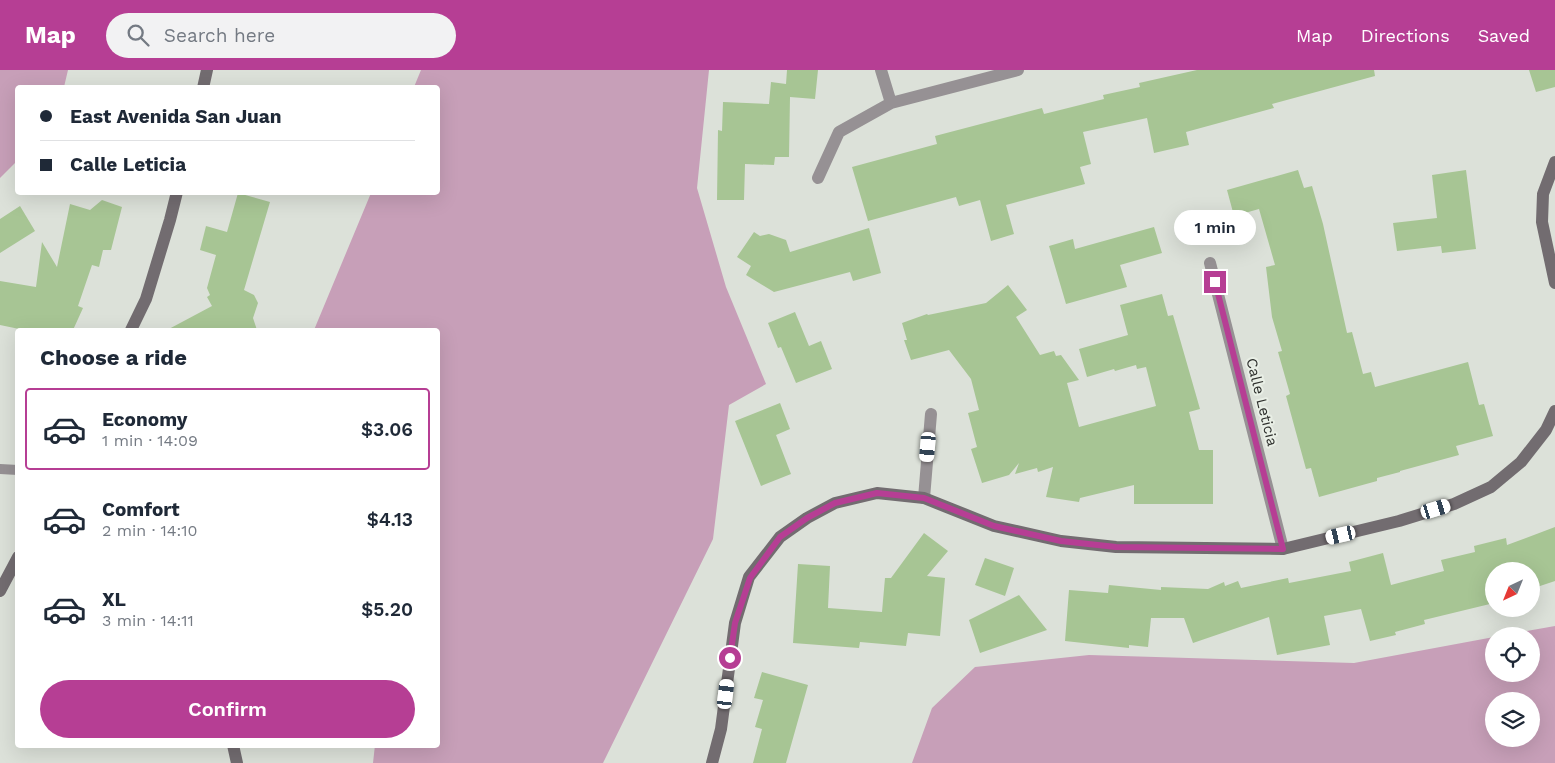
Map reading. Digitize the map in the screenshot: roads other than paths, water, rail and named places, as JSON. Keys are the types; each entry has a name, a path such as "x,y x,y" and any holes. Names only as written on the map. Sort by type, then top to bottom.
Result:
{"street":[{"path":"204,85 207,70"},
{"path":"881,70 891,103"},
{"path":"818,178 839,132 891,103 1018,70"},
{"path":"1555,162 1543,194 1542,222 1555,283"},
{"path":"132,328 146,299 176,195"},
{"name":"Calle Leticia","path":"1210,262 1283,549"},
{"path":"712,763 721,729 735,623 750,578 780,537 807,518 835,503 877,493 924,498 994,526 1061,541 1116,547 1283,549 1399,521 1454,504 1491,487 1521,462 1550,433 1555,411"},
{"path":"924,498 932,414"},
{"path":"0,590 13,576"},
{"path":"234,748 237,763"}],"lane":[{"path":"0,469 15,470"}]}
